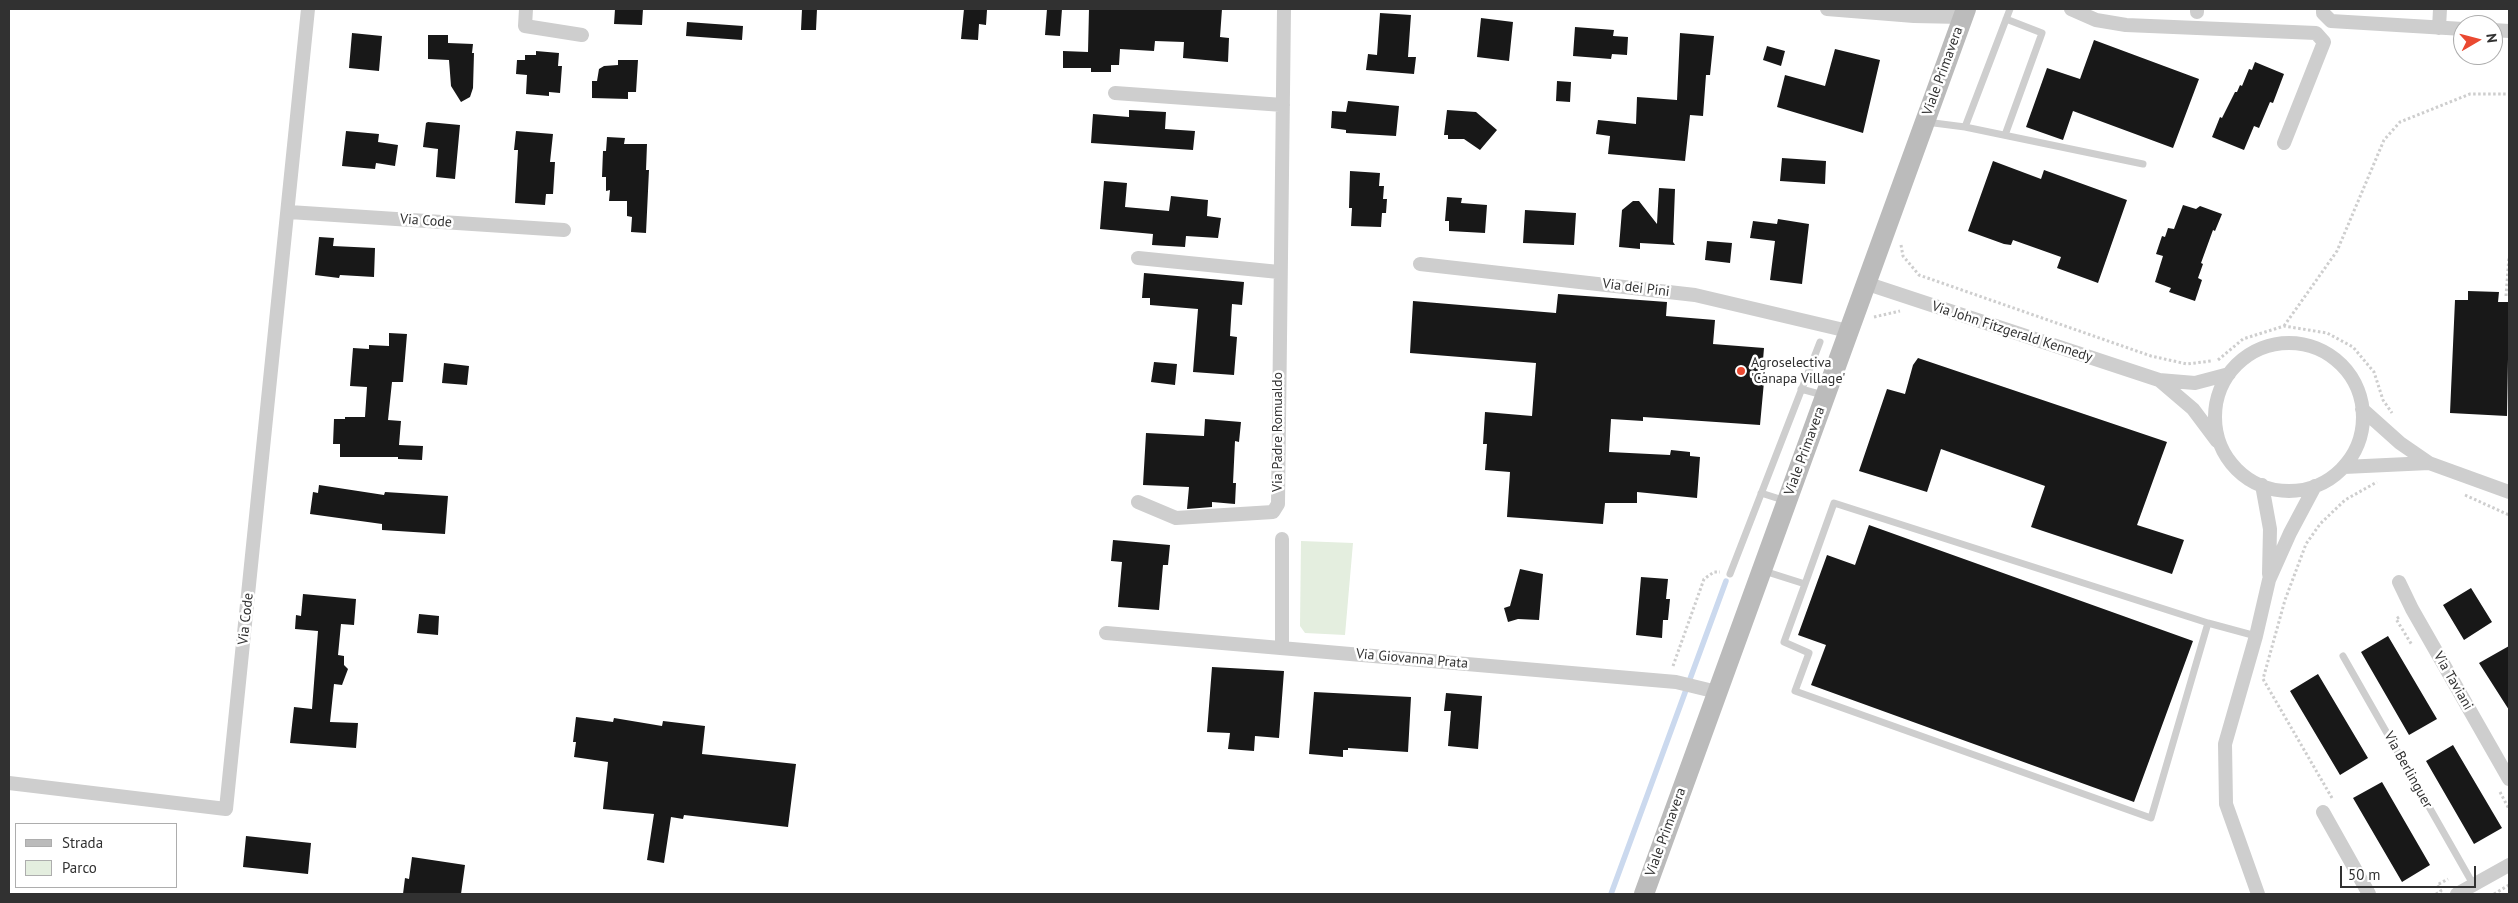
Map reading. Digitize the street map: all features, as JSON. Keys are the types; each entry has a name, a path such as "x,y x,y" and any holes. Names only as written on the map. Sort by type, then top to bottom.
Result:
{"main road":[{"name":"Viale Primavera","path":"1644,894 1711,690 1762,570 1964,13"}],"street":[{"name":"Via Code","path":"9,782 226,809 308,9"},
{"path":"526,9 525,26 582,35"},
{"name":"Via Padre Romualdo","path":"1138,502 1176,518 1273,512 1278,504 1279,272 1284,9"},
{"path":"1827,9 1914,16 1964,13"},
{"path":"2071,9 2096,20 2126,25 2316,34 2324,42 2284,144"},
{"path":"2323,9 2323,13 2331,22 2453,29"},
{"path":"2439,28 2440,9"},
{"path":"1115,93 1283,105"},
{"name":"Via Code","path":"288,212 564,230"},
{"path":"1138,258 1279,272"},
{"name":"Via dei Pini","path":"1420,264 1695,295 1848,331"},
{"name":"Via John Fitzgerald Kennedy","path":"1866,283 2159,380 2195,383 2229,374"},
{"name":"Via John Fitzgerald Kennedy","path":"2159,380 2193,408 2222,448 2240,472 2262,485 2288,491 2315,486 2328,480 2344,467 2352,456 2361,436 2362,409 2357,387 2346,370 2329,354 2310,346 2286,343 2264,347 2244,359 2229,374 2220,390 2216,409 2216,429 2222,448"},
{"path":"2362,409 2400,443 2429,463 2509,492"},
{"path":"2344,467 2429,463"},
{"path":"2262,485 2270,530 2269,580"},
{"path":"2258,894 2226,804 2225,744 2256,636 2269,580 2290,533 2315,486"},
{"path":"1282,539 1282,648"},
{"name":"Via Taviani","path":"2399,582 2412,609 2509,779"},
{"name":"Via Giovanna Prata","path":"1106,633 1674,682 1711,690"},
{"path":"2323,812 2369,894"},
{"path":"2457,894 2509,865"}],"lane":[{"path":"1965,127 2010,9"},
{"path":"2005,135 2042,34 2006,19"},
{"path":"1924,121 1965,127 2143,164"},
{"path":"1730,574 1820,342"},
{"path":"1801,389 1825,396"},
{"path":"1761,493 1787,501"},
{"path":"2208,623 2152,818 1795,691 1809,652 1784,642 1834,502 2208,623 2256,636"},
{"path":"1762,570 1806,584"},
{"name":"Via Berlinguer","path":"2343,656 2473,884"}],"path":[{"path":"2284,326 2337,252 2384,140 2400,122 2470,94 2509,94"},
{"path":"1900,243 1903,256 1919,275 2151,356 2187,364 2217,360 2244,339 2284,326 2326,333 2353,347 2374,372 2384,400 2394,417"},
{"path":"2506,296 2509,256"},
{"path":"2333,800 2263,679 2285,600 2306,544 2320,524 2346,500 2370,484 2386,480"},
{"path":"2459,492 2509,515"},
{"path":"1674,682 1673,667 1704,579 1714,572 1730,574"},
{"path":"2494,894 2509,885"}],"green space":[{"path":"1301,541 1353,543 1345,635 1305,633 1300,626"}],"building":[{"path":"615,9 643,9 642,25 614,24"},
{"path":"802,9 817,9 816,30 801,30"},
{"path":"964,9 987,10 986,25 979,24 978,40 961,39"},
{"path":"1047,9 1062,9 1060,36 1045,35"},
{"path":"1089,9 1222,9 1220,37 1229,38 1228,62 1183,58 1184,42 1155,41 1154,51 1120,49 1119,65 1111,65 1111,72 1091,72 1091,68 1063,68 1063,51 1088,52"},
{"path":"1380,13 1411,15 1408,57 1416,57 1414,74 1366,70 1368,54 1377,55"},
{"path":"1481,18 1513,22 1509,61 1477,57"},
{"path":"687,22 743,26 742,40 686,36"},
{"path":"1575,27 1614,30 1613,36 1628,37 1627,55 1612,54 1611,59 1573,56"},
{"path":"352,33 382,36 379,71 349,68"},
{"path":"1680,33 1714,36 1710,75 1706,75 1703,116 1690,115 1685,161 1608,154 1610,136 1596,134 1598,120 1636,124 1637,97 1677,100"},
{"path":"428,35 448,35 448,43 473,44 473,88 470,97 461,102 451,86 449,60 428,59"},
{"path":"2094,40 2199,79 2173,148 2073,111 2063,140 2026,127 2047,68 2080,79"},
{"path":"1767,46 1785,51 1781,66 1763,60"},
{"path":"1835,49 1880,60 1863,133 1777,107 1785,75 1825,86"},
{"path":"536,51 559,53 558,66 562,66 560,93 549,92 549,96 526,94 527,75 516,74 517,60 525,60 525,55 536,55"},
{"path":"618,60 638,60 636,92 628,92 628,99 592,98 592,81 597,81 599,69 604,66 618,65"},
{"path":"2255,62 2284,74 2273,103 2270,102 2259,128 2254,126 2244,150 2212,137 2220,117 2222,118 2235,92 2237,92 2240,85 2242,86 2249,69 2252,70"},
{"path":"1557,81 1571,82 1570,102 1556,101"},
{"path":"1348,101 1399,106 1396,136 1346,133 1346,130 1331,128 1332,111 1346,112"},
{"path":"1129,110 1166,112 1165,129 1195,131 1193,150 1091,143 1093,114 1129,117"},
{"path":"1447,110 1476,112 1497,130 1480,150 1464,139 1448,139 1448,135 1444,135"},
{"path":"426,123 460,125 455,179 436,177 438,149 423,147"},
{"path":"346,131 379,134 378,142 398,145 395,166 376,163 375,169 342,166"},
{"path":"516,131 553,134 550,162 555,162 553,194 546,194 545,205 515,203 518,150 514,150"},
{"path":"607,137 625,138 624,144 647,144 646,170 649,170 646,233 631,232 632,217 627,216 627,201 609,201 610,190 606,191 606,177 602,177 603,151 606,151"},
{"path":"1782,158 1826,161 1825,184 1780,181"},
{"path":"1993,161 2041,179 2044,170 2127,200 2098,283 2057,268 2061,257 2013,240 2011,245 2004,244 1968,231"},
{"path":"1350,171 1380,173 1379,186 1384,186 1383,199 1387,199 1386,213 1382,213 1381,227 1351,226 1352,208 1349,208"},
{"path":"1104,181 1127,183 1125,207 1169,211 1171,196 1208,200 1207,216 1221,218 1218,238 1186,236 1185,247 1152,245 1153,234 1100,229"},
{"path":"1659,188 1675,189 1673,242 1675,245 1640,243 1640,249 1619,247 1622,210 1633,201 1639,201 1657,224"},
{"path":"1447,197 1462,198 1461,203 1487,205 1485,233 1449,231 1449,221 1445,221"},
{"path":"2183,205 2196,209 2200,206 2222,214 2215,231 2213,230 2201,263 2203,264 2198,278 2202,280 2195,301 2169,292 2171,288 2155,282 2163,256 2156,254 2162,236 2165,237 2168,228 2174,229"},
{"path":"1525,210 1576,213 1574,245 1523,243"},
{"path":"1778,219 1809,224 1802,284 1770,280 1775,241 1750,238 1753,221 1777,224"},
{"path":"319,237 334,238 333,246 375,248 374,277 340,275 339,278 315,275"},
{"path":"1707,241 1732,243 1730,263 1705,260"},
{"path":"1144,273 1244,282 1242,305 1232,304 1230,336 1237,337 1234,375 1193,372 1198,309 1150,305 1150,298 1142,298"},
{"path":"2468,291 2499,292 2498,302 2509,302 2507,416 2450,413 2455,300 2468,300"},
{"path":"1558,294 1667,302 1666,316 1715,320 1713,344 1764,348 1763,360 1766,360 1760,425 1643,417 1643,421 1611,419 1609,452 1670,455 1671,450 1690,452 1690,456 1700,457 1697,498 1637,492 1637,503 1605,503 1603,524 1507,517 1510,472 1485,470 1487,444 1483,444 1485,412 1532,416 1536,363 1410,353 1413,301 1556,313"},
{"path":"389,333 407,334 403,382 392,382 388,420 401,421 399,445 423,446 422,460 398,459 398,457 340,457 340,444 333,444 334,419 365,417 367,387 350,386 353,348 369,349 369,345 389,346"},
{"path":"1918,358 2167,442 2137,525 2184,540 2172,574 2031,527 2045,486 1941,449 1927,492 1859,471 1887,389 1905,394 1913,365"},
{"path":"1154,362 1177,364 1175,385 1151,382"},
{"path":"444,363 469,366 467,385 442,383"},
{"path":"1205,419 1241,422 1239,442 1235,441 1233,483 1236,483 1235,504 1212,502 1212,507 1187,509 1189,487 1143,485 1146,433 1204,436"},
{"path":"319,485 384,495 385,492 448,496 445,534 382,530 382,524 310,514 313,492 318,493"},
{"path":"1869,525 2193,641 2134,802 1811,685 1826,645 1798,635 1827,555 1855,565"},
{"path":"1113,540 1170,545 1168,565 1163,565 1159,610 1118,607 1122,562 1111,561"},
{"path":"1520,569 1543,574 1539,620 1518,619 1508,622 1504,608 1510,606"},
{"path":"1641,577 1668,579 1666,599 1670,599 1668,620 1663,620 1662,638 1636,635"},
{"path":"2471,588 2492,622 2464,640 2443,605"},
{"path":"303,594 356,599 354,625 341,624 338,655 344,656 344,665 348,669 342,685 334,684 330,722 358,723 356,748 290,743 294,707 312,709 318,631 295,629 296,615 301,616"},
{"path":"419,614 439,616 438,635 417,633"},
{"path":"2388,636 2437,719 2409,735 2361,652"},
{"path":"2509,646 2509,710 2479,663"},
{"path":"1212,667 1284,671 1279,738 1255,736 1254,751 1228,749 1230,733 1207,732"},
{"path":"2318,674 2368,758 2340,775 2290,691"},
{"path":"1314,692 1411,697 1408,752 1348,748 1348,750 1343,750 1343,757 1309,754"},
{"path":"1446,693 1482,696 1478,749 1448,746 1451,711 1444,711"},
{"path":"576,717 613,722 614,718 662,726 663,721 705,726 702,754 796,764 788,827 684,815 683,819 671,817 664,863 647,860 654,814 603,809 608,762 574,757 576,742 573,742"},
{"path":"2453,745 2502,828 2474,844 2426,761"},
{"path":"2382,782 2430,865 2402,882 2353,798"},
{"path":"246,836 311,843 308,874 243,867"},
{"path":"412,857 465,865 461,894 403,894 405,878 409,879"}],"waterway":[{"path":"1611,894 1726,581"}],"place":[{"name":"Agroselectiva 'Canapa Village'","path":"1741,371"}]}
